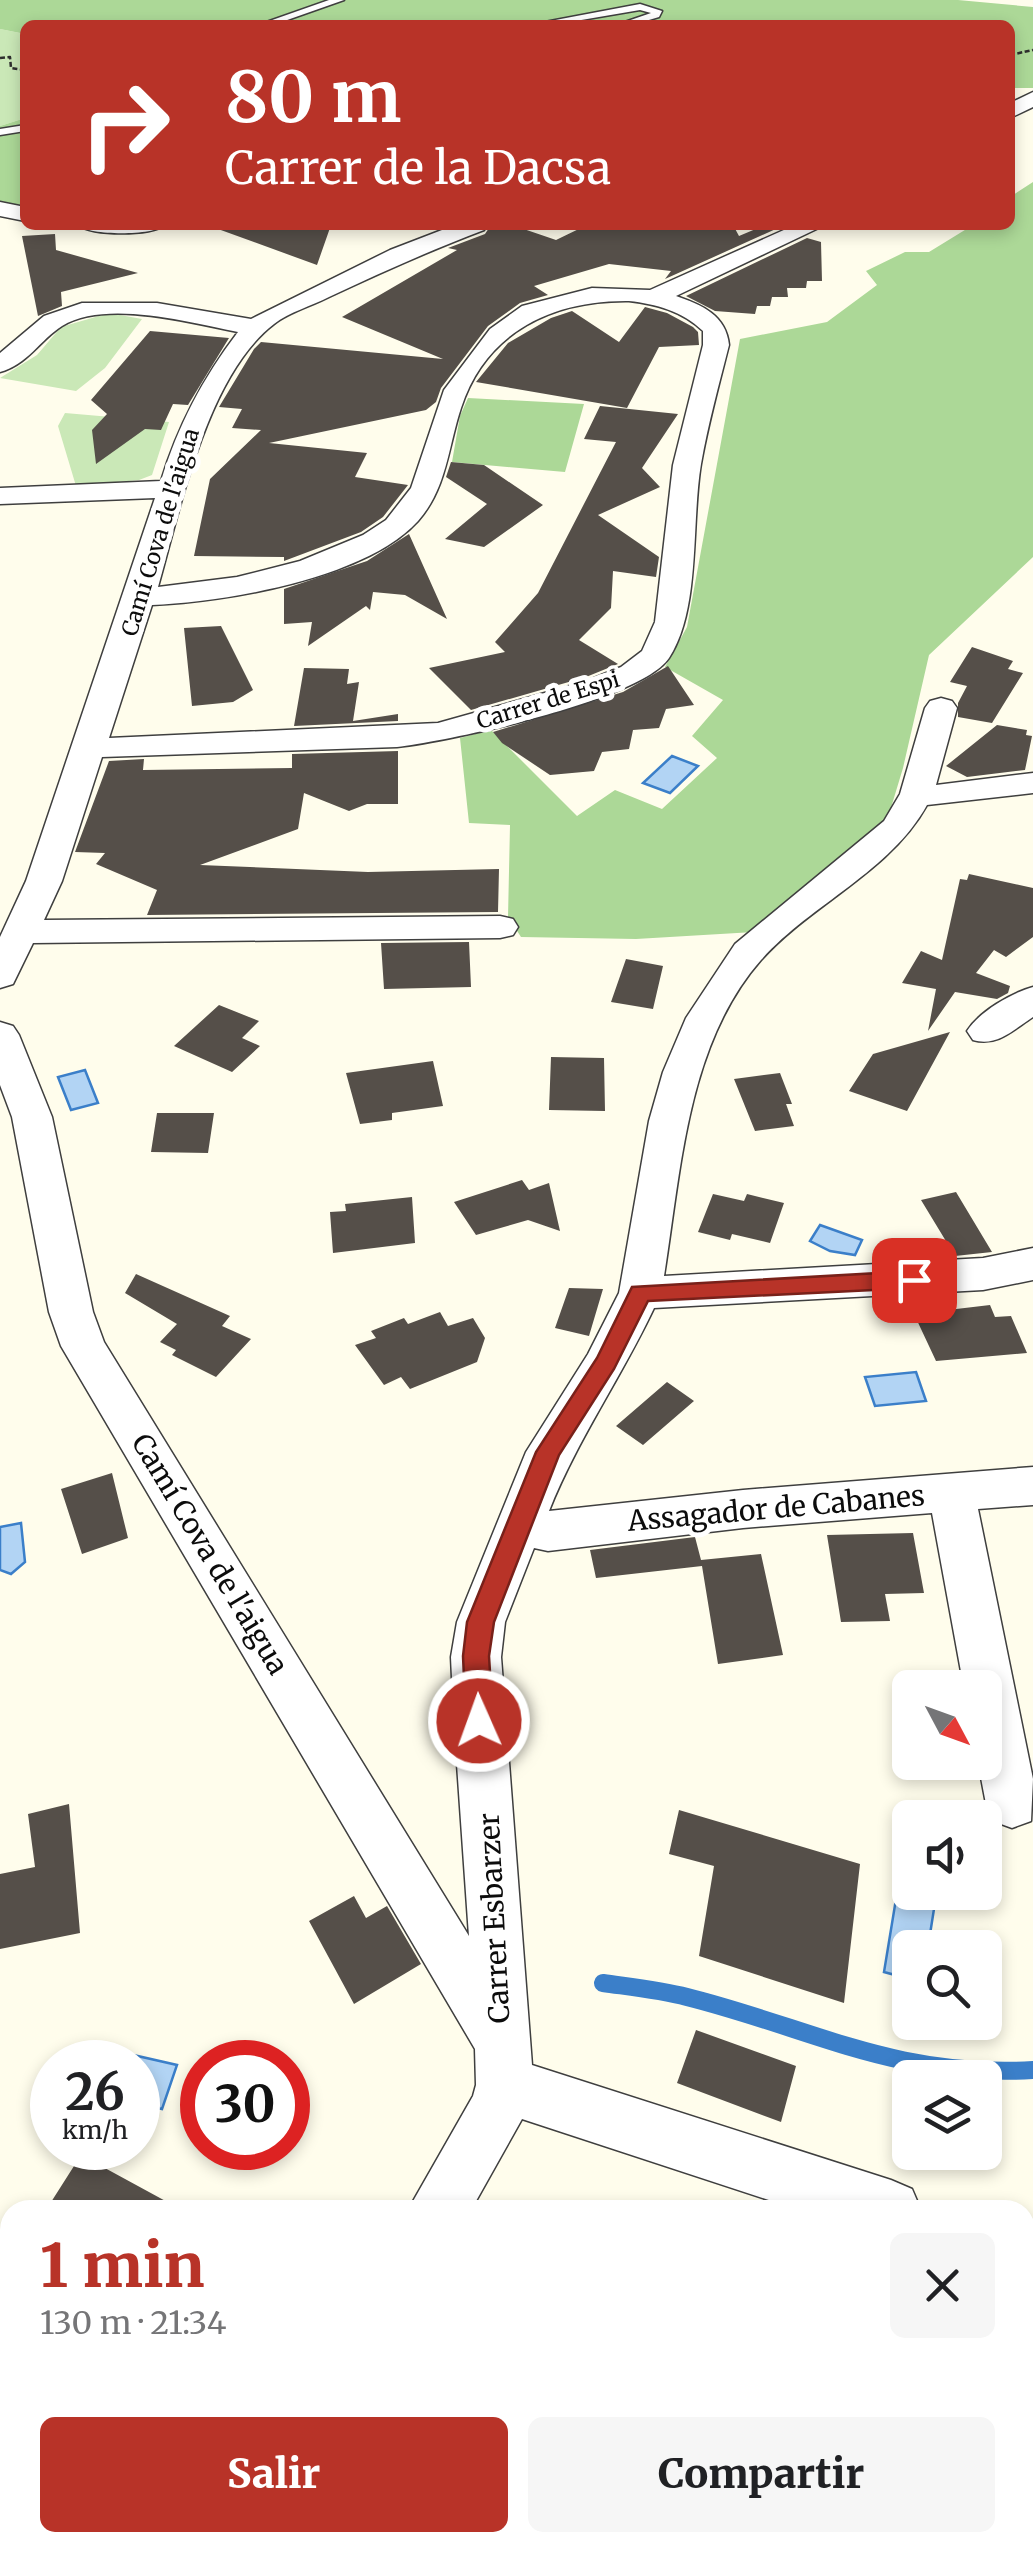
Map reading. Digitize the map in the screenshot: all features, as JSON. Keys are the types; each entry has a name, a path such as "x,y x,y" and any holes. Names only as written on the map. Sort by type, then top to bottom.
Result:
{"street":[{"name":"Camí Cova de l'aigua","path":"0,976 44,882 196,418 255,327 294,304 464,230"},
{"path":"140,598 174,596 324,562 382,536 422,498 432,475 450,400 503,326 523,314 577,298 616,294 653,297 803,230"},
{"name":"Carrer de Espi","path":"90,748 422,735 598,688 645,666 666,637 670,622 687,465 716,336 707,321 653,297"},
{"path":"0,364 21,353 54,320 100,306 255,327"},
{"path":"0,496 172,489"},
{"name":"Carrer Esbarzer","path":"503,2062 490,1819 476,1656 480,1622 548,1452 606,1363 640,1293 669,1122 690,1048 713,1004 748,952 891,836 917,794 941,708"},
{"path":"917,794 1033,782"},
{"path":"21,932 500,927"},
{"path":"986,1032 1033,998"},
{"name":"Camí Cova de l'aigua","path":"0,1035 16,1116 83,1346 503,2062"},
{"path":"640,1293 914,1280 983,1274 1033,1264"},
{"name":"Assagador de Cabanes","path":"520,1526 548,1531 743,1509 1033,1486"},
{"path":"951,1492 1012,1804"},
{"path":"444,2200 497,2110 503,2062 865,2200"}],"lane":[{"path":"278,20 339,0"},
{"path":"563,20 640,7 658,11 638,20"}],"path":[{"path":"0,58 10,57 14,62 11,68 20,69"}],"green space":[{"path":"0,0 958,0 1033,7 1033,88 1015,88 1015,20 20,20 20,33 0,29"},
{"path":"0,29 20,33 20,120 0,126"},
{"path":"20,120 20,205 0,201 0,126"},
{"path":"1033,182 1033,557 929,655 890,811 876,832 754,932 636,939 521,937 508,917 510,825 469,823 460,738 491,730 577,816 615,790 662,809 717,758 692,736 723,700 665,667 687,627 740,339 827,322 877,285 866,271 905,252 929,252 965,230 1015,230 1015,194"},
{"path":"109,313 142,319 105,368 76,391 0,378 37,355 61,327"},
{"path":"468,398 584,404 565,472 452,462 460,416"},
{"path":"65,413 169,422 152,475 139,480 76,486 58,426"}],"water":[{"path":"672,756 698,766 670,793 643,783"},
{"path":"85,1070 98,1103 71,1110 58,1077"},
{"path":"820,1225 862,1240 855,1255 830,1251 810,1241"},
{"path":"916,1372 926,1401 875,1406 865,1377"},
{"path":"21,1523 25,1562 11,1574 0,1570 0,1527"},
{"path":"894,1910 934,1910 931,1930 892,1930 892,1974 884,1972"},
{"path":"160,2061 177,2065 160,2109"}],"building":[{"path":"221,230 329,230 317,265"},
{"path":"488,230 527,230 556,240 577,230 736,230 739,236 753,230 774,230 665,279 671,271 609,264 534,286 548,295 520,303 488,326 441,388 436,402 426,410 269,443 367,453 355,477 408,485 383,517 361,532 284,561 284,557 194,556 210,479 261,430 232,428 242,409 219,407 254,349 261,342 443,359 342,317 457,250 448,248"},
{"path":"55,234 56,250 138,273 61,292 62,306 38,316 22,236"},
{"path":"807,238 821,242 822,281 807,281 806,288 787,288 788,297 772,297 770,306 757,306 755,314 715,311 686,296"},
{"path":"645,307 693,327 698,332 699,345 659,347 627,408 476,382 508,343 551,318 572,311 619,342"},
{"path":"150,331 229,338 188,405 173,404 161,430 145,429 96,464 92,430 107,414 91,400"},
{"path":"600,406 678,414 642,468 660,487 598,515 659,557 656,577 613,571 611,608 579,640 618,664 471,710 429,668 505,652 495,642 538,593 616,442 584,439"},
{"path":"451,462 484,465 543,505 484,547 445,539 487,504 446,477"},
{"path":"409,534 447,619 405,595 373,592 370,610 366,606 308,646 312,622 284,624 284,589 367,561"},
{"path":"221,626 253,690 233,702 192,706 184,628"},
{"path":"972,647 1013,661 1008,669 1023,673 992,723 958,717 958,703 967,686 950,682"},
{"path":"668,666 694,705 666,709 659,728 633,730 629,749 602,752 594,771 550,775 502,743 493,732 623,692"},
{"path":"304,668 349,669 347,684 359,682 353,721 398,714 398,721 294,726"},
{"path":"997,725 1027,730 1026,735 1032,736 1025,770 967,777 946,766"},
{"path":"398,751 398,804 367,804 349,811 304,793 298,829 200,865 368,872 499,869 498,912 147,915 157,890 96,864 105,853 75,852 109,761 144,759 143,770 292,768 292,754"},
{"path":"969,874 1033,888 1033,937 1006,957 994,950 976,973 1010,986 1008,993 997,999 955,992 928,1031 936,989 902,983 921,951 942,960 960,879 967,880"},
{"path":"469,942 471,987 384,989 381,943"},
{"path":"626,959 663,966 653,1009 611,1002"},
{"path":"219,1005 259,1021 242,1038 260,1046 232,1072 174,1046"},
{"path":"950,1032 907,1111 849,1091 873,1054"},
{"path":"551,1057 604,1058 605,1111 549,1110"},
{"path":"433,1061 443,1106 392,1113 392,1120 360,1124 346,1073"},
{"path":"780,1073 792,1104 786,1104 794,1126 755,1131 734,1079"},
{"path":"157,1113 214,1113 208,1153 151,1152"},
{"path":"522,1180 529,1190 549,1183 560,1231 528,1220 476,1235 454,1202"},
{"path":"956,1192 992,1252 955,1256 921,1200"},
{"path":"713,1194 744,1201 747,1194 784,1203 770,1243 732,1234 730,1240 698,1232"},
{"path":"412,1197 415,1243 333,1253 330,1212 346,1211 345,1204"},
{"path":"136,1274 230,1316 222,1326 251,1339 216,1377 172,1355 176,1350 160,1342 177,1324 125,1293"},
{"path":"569,1288 603,1289 589,1336 555,1328"},
{"path":"990,1305 995,1317 1011,1316 1027,1353 936,1361 914,1314"},
{"path":"440,1312 448,1326 473,1318 485,1338 477,1362 410,1389 401,1377 384,1385 355,1345 376,1338 371,1331 404,1318 408,1324"},
{"path":"667,1382 694,1401 643,1445 616,1426"},
{"path":"112,1473 128,1538 82,1554 61,1489"},
{"path":"913,1533 924,1593 885,1594 890,1621 841,1622 827,1535"},
{"path":"695,1537 701,1560 761,1554 783,1655 718,1664 702,1566 596,1578 590,1550"},
{"path":"69,1804 80,1933 0,1949 0,1874 35,1867 28,1814"},
{"path":"679,1810 860,1864 844,2003 699,1956 714,1866 669,1854"},
{"path":"354,1896 366,1918 387,1906 421,1964 354,2004 309,1921"},
{"path":"696,2030 796,2066 781,2122 677,2083"},
{"path":"71,2170 109,2170 164,2200 52,2200"}],"waterway":[{"path":"603,1983 687,1997 896,2059 984,2070 1033,2070"}],"route":[{"path":"479,1721 476,1656 480,1622 548,1452 606,1363 640,1293 914,1280"}]}
